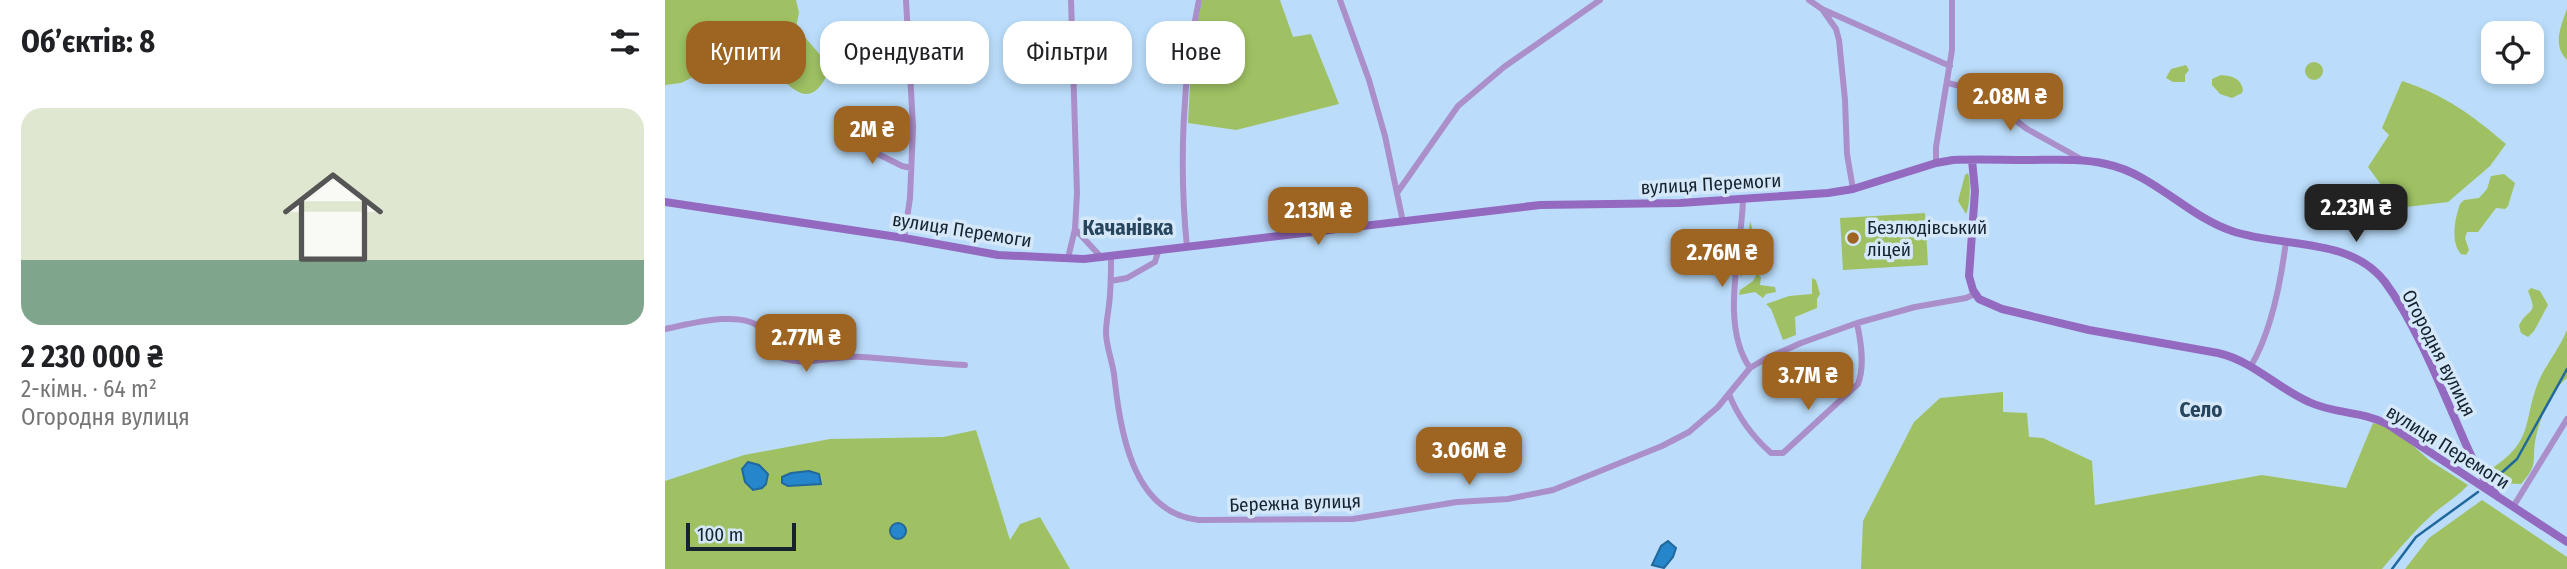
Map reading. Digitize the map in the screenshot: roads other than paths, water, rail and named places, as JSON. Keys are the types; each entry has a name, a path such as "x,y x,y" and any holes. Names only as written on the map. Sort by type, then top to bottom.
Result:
{"street":[{"path":"904,237 910,206 913,123 907,0"},
{"path":"1187,247 1182,196 1189,48 1199,0"},
{"path":"1340,0 1365,67 1385,136 1403,222"},
{"path":"1397,193 1458,106 1504,67 1600,0"},
{"path":"1809,0 1822,9 1951,66"},
{"path":"1936,163 1936,147 1951,66 1952,0"},
{"path":"1067,258 1075,229 1076,150 1070,2"},
{"path":"1822,9 1836,29 1839,40 1847,154 1853,189"},
{"name":"Огородня вулиця","path":"1948,82 1976,90 2027,129 2083,160 2109,164 2131,172 2225,229 2347,255 2368,267 2381,278 2421,346 2477,470 2498,497"},
{"path":"840,135 911,168"},
{"path":"1972,160 1975,191 1969,276 1975,294"},
{"name":"вулиця Перемоги","path":"665,202 904,237 998,255 1106,257 1540,205 1743,200 1853,189 1936,163 1972,160 2083,160"},
{"path":"1743,200 1735,310 1740,352 1750,368"},
{"path":"1075,229 1106,257"},
{"path":"2251,366 2261,346 2274,302 2286,241"},
{"path":"1111,281 1127,278 1155,262 1157,252"},
{"name":"Бережна вулиця","path":"1106,257 1111,281 1106,332 1118,413 1126,445 1140,477 1156,501 1167,510 1190,519 1353,519 1457,502 1508,499 1553,490 1677,439 1703,421 1750,368 1801,343 1857,323 1975,294"},
{"name":"вулиця Перемоги","path":"1975,294 1982,301 2002,309 2120,337 2224,354 2251,366 2308,402 2381,421 2567,542"},
{"path":"665,328 715,320 740,320 758,326 767,336 774,354 783,358 808,361 860,357 965,365"},
{"path":"1729,394 1738,413 1761,444 1772,453 1783,453 1858,384 1861,378 1861,349 1857,323"},
{"path":"2513,507 2567,419"}],"water":[{"path":"748,462 759,465 768,474 766,484 762,488 753,490 745,482 742,469"},
{"path":"809,471 819,474 821,484 788,486 782,483 782,477 791,473"},
{"path":"898,523 906,531 898,539 890,531"},
{"path":"1668,541 1676,548 1673,557 1664,568 1652,565 1661,546"}],"waterway":[{"path":"2489,484 2517,459 2567,369"},
{"path":"2392,569 2416,537 2478,492"}],"place":[{"name":"Безлюдівський ліцей","path":"1853,238"}],"district":[{"name":"Качанівка","path":"1128,228"},
{"name":"Село","path":"2201,410"}]}
